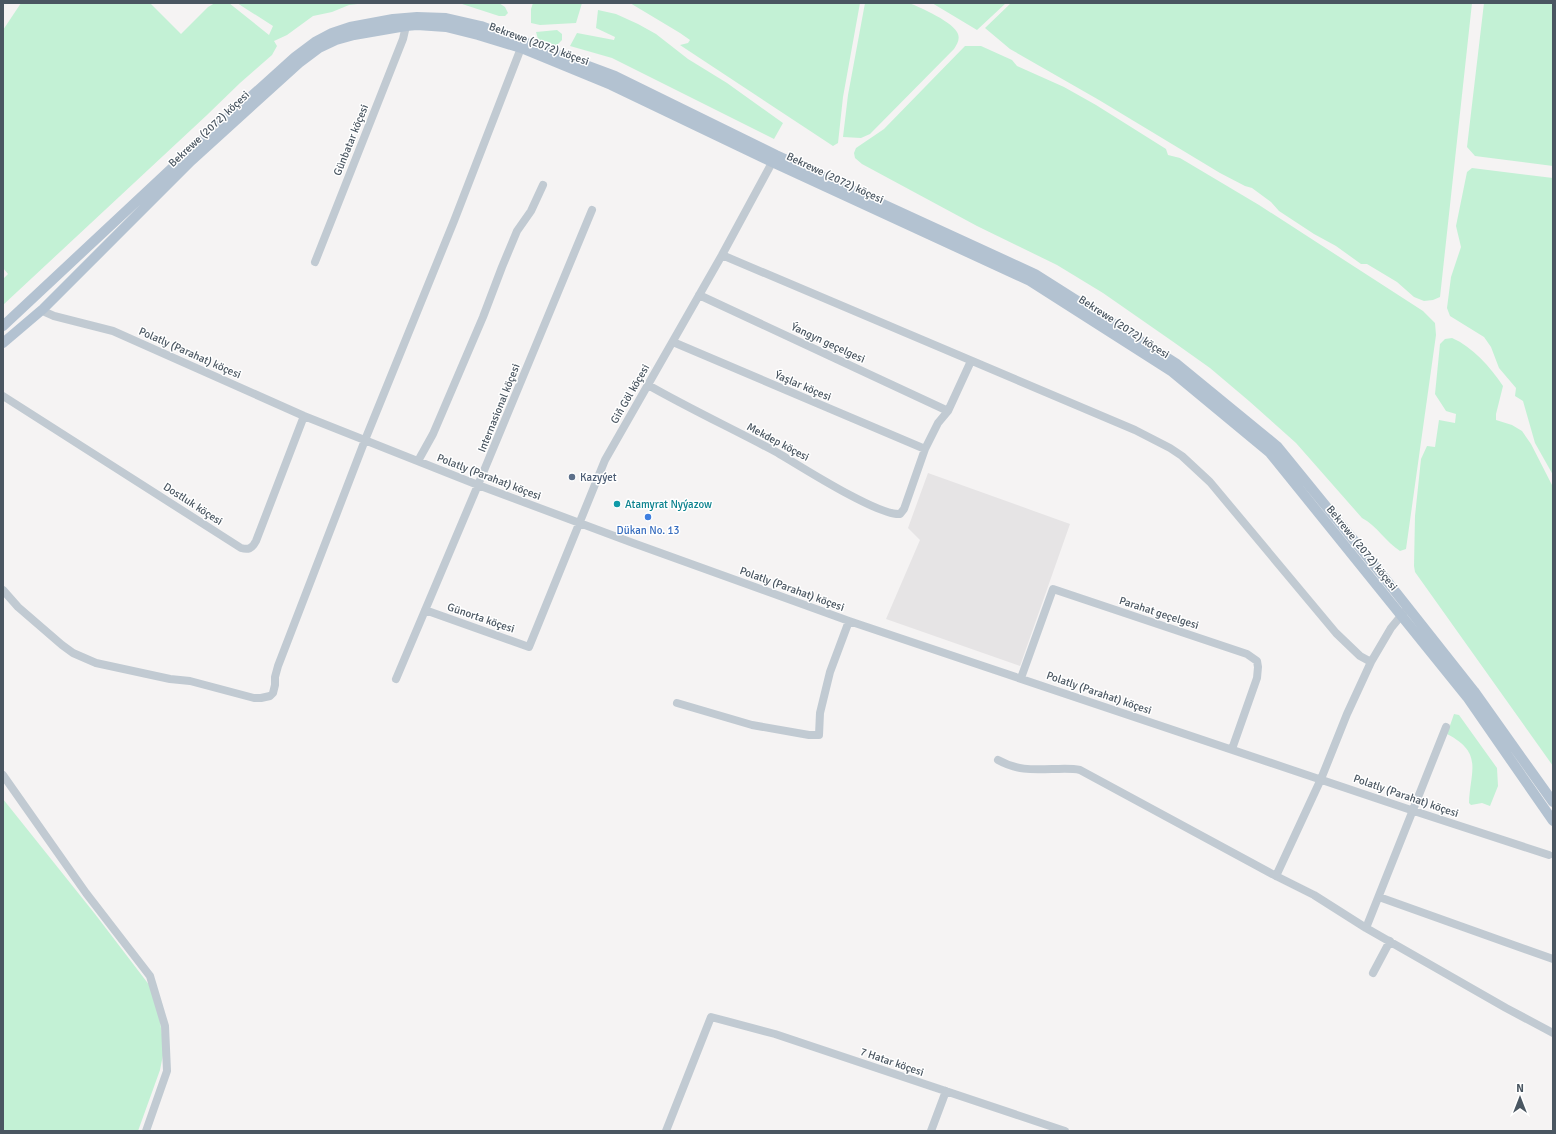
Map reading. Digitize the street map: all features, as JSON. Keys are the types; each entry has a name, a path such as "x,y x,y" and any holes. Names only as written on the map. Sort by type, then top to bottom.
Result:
{"main road":[{"name":"Bekrewe (2072) köçesi","path":"3,326 185,156 295,57 332,33 350,27 393,19 417,17 446,18 481,26 615,76 774,159"},
{"name":"Bekrewe (2072) köçesi","path":"3,343 43,309 191,161 299,63 319,48 336,40 371,31 417,25 446,27 462,30 521,48 611,85 774,159 1035,274 1177,364 1276,446 1405,612 1467,697 1553,821"},
{"name":"Bekrewe (2072) köçesi","path":"1405,612 1474,691 1553,802"}],"street":[{"name":"Günbatar köçesi","path":"315,262 400,47 406,26"},
{"path":"3,590 18,607 57,642 73,653 96,663 118,669 201,684 254,698 266,698 270,696 275,689 275,677 278,666 365,440 460,207 521,48"},
{"name":"Giň Göl köçesi","path":"529,647 605,460 722,255 774,159"},
{"path":"418,461 433,434 480,324 517,231 531,211 543,185"},
{"name":"Internasional köçesi","path":"396,679 592,210"},
{"path":"722,255 1135,430 1170,448 1182,456 1210,482 1336,632 1360,656 1371,662"},
{"name":"Ýangyn geçelgesi","path":"698,295 948,411"},
{"name":"Polatly (Parahat) köçesi","path":"43,309 45,312 54,316 114,331 304,416 478,485 848,621 1549,855"},
{"name":"Ýaşlar köçesi","path":"673,342 925,449"},
{"path":"925,449 938,423 948,411 971,361"},
{"name":"Mekdep köçesi","path":"648,385 777,453 832,485 878,509 896,514 900,514 904,509 925,449"},
{"name":"Dostluk köçesi","path":"3,396 241,548 245,549 249,549 256,541 304,416"},
{"name":"Parahat geçelgesi","path":"1020,678 1053,590 1247,654 1257,661 1257,678 1232,749"},
{"name":"Günorta köçesi","path":"425,610 529,647"},
{"path":"1276,876 1321,779 1347,714 1371,662 1391,628 1405,612"},
{"path":"677,703 752,725 809,735 819,735 820,713 830,672 848,621"},
{"path":"1366,928 1414,811 1446,727"},
{"path":"998,760 1016,769 1045,770 1066,768 1080,770 1314,895 1390,942 1553,1033"},
{"path":"3,776 86,893 150,976 165,1026 167,1071 146,1131"},
{"path":"1379,897 1553,959"},
{"path":"1373,972 1390,942"},
{"name":"7 Hatar köçesi","path":"666,1131 712,1017 775,1034 1065,1131"},
{"path":"931,1131 946,1091"}],"shaded area":[{"path":"928,473 1070,524 1020,666 886,619 920,540 908,528"}],"green space":[{"path":"21,3 150,3 181,34 208,7 215,3 229,3 269,35 273,26 237,3 366,3 349,5 332,12 313,16 287,35 274,41 277,46 272,55 240,83 3,305 3,279 8,274 3,268 3,30"},
{"path":"459,3 499,3 505,7 508,13 505,16 499,16"},
{"path":"533,3 582,3 576,23 540,25 531,23 531,9"},
{"path":"630,3 860,3 843,97 838,143 833,146 680,45 688,43 690,40"},
{"path":"865,3 909,3 944,20 951,25 959,36 954,49 870,134 861,138 843,137 848,95"},
{"path":"932,3 1006,3 977,30"},
{"path":"1011,3 1472,3 1440,297 1433,300 1424,301 1414,297 1397,282 1367,264 1361,264 1336,246 1314,234 1279,211 1271,202 1252,188 1220,173 1099,100 1010,49 985,28"},
{"path":"1484,3 1553,3 1553,166 1475,156 1467,147"},
{"path":"598,10 616,14 656,34 688,59 727,83 783,123 774,139 612,58 570,46 577,33 614,40 615,37 596,28"},
{"path":"557,30 562,34 562,40 556,46 538,39 536,32"},
{"path":"965,46 981,46 1012,60 1017,66 1064,87 1096,105 1166,149 1168,155 1180,158 1259,205 1423,311 1435,323 1436,335 1406,549 1400,551 1372,525 1362,518 1296,443 1249,401 1210,368 1172,341 1103,293 1057,265 977,226 862,164 855,158 854,153 856,148 884,129"},
{"path":"1472,168 1553,178 1553,475 1535,443 1523,401 1515,396 1516,388 1499,368 1491,347 1484,337 1450,316 1447,308 1451,277 1461,247 1456,226 1467,172"},
{"path":"1452,338 1474,352 1503,386 1496,414 1496,420 1512,425 1522,431 1531,444 1553,487 1553,766 1415,572 1415,516 1421,459 1427,446 1435,447 1439,420 1455,423 1456,414 1446,411 1435,394 1440,344 1445,339"},
{"path":"1454,714 1459,715 1497,768 1498,786 1490,806 1482,803 1471,805 1469,803 1472,772 1470,756 1466,748 1459,741 1447,734"},
{"path":"3,799 95,914 153,990 158,1007 163,1042 163,1055 160,1070 138,1131 3,1131"}],"place":[{"name":"Kazyýet","path":"572,477"},
{"name":"Atamyrat Nyýazow","path":"617,504"},
{"name":"Dükan No. 13","path":"648,517"}]}
